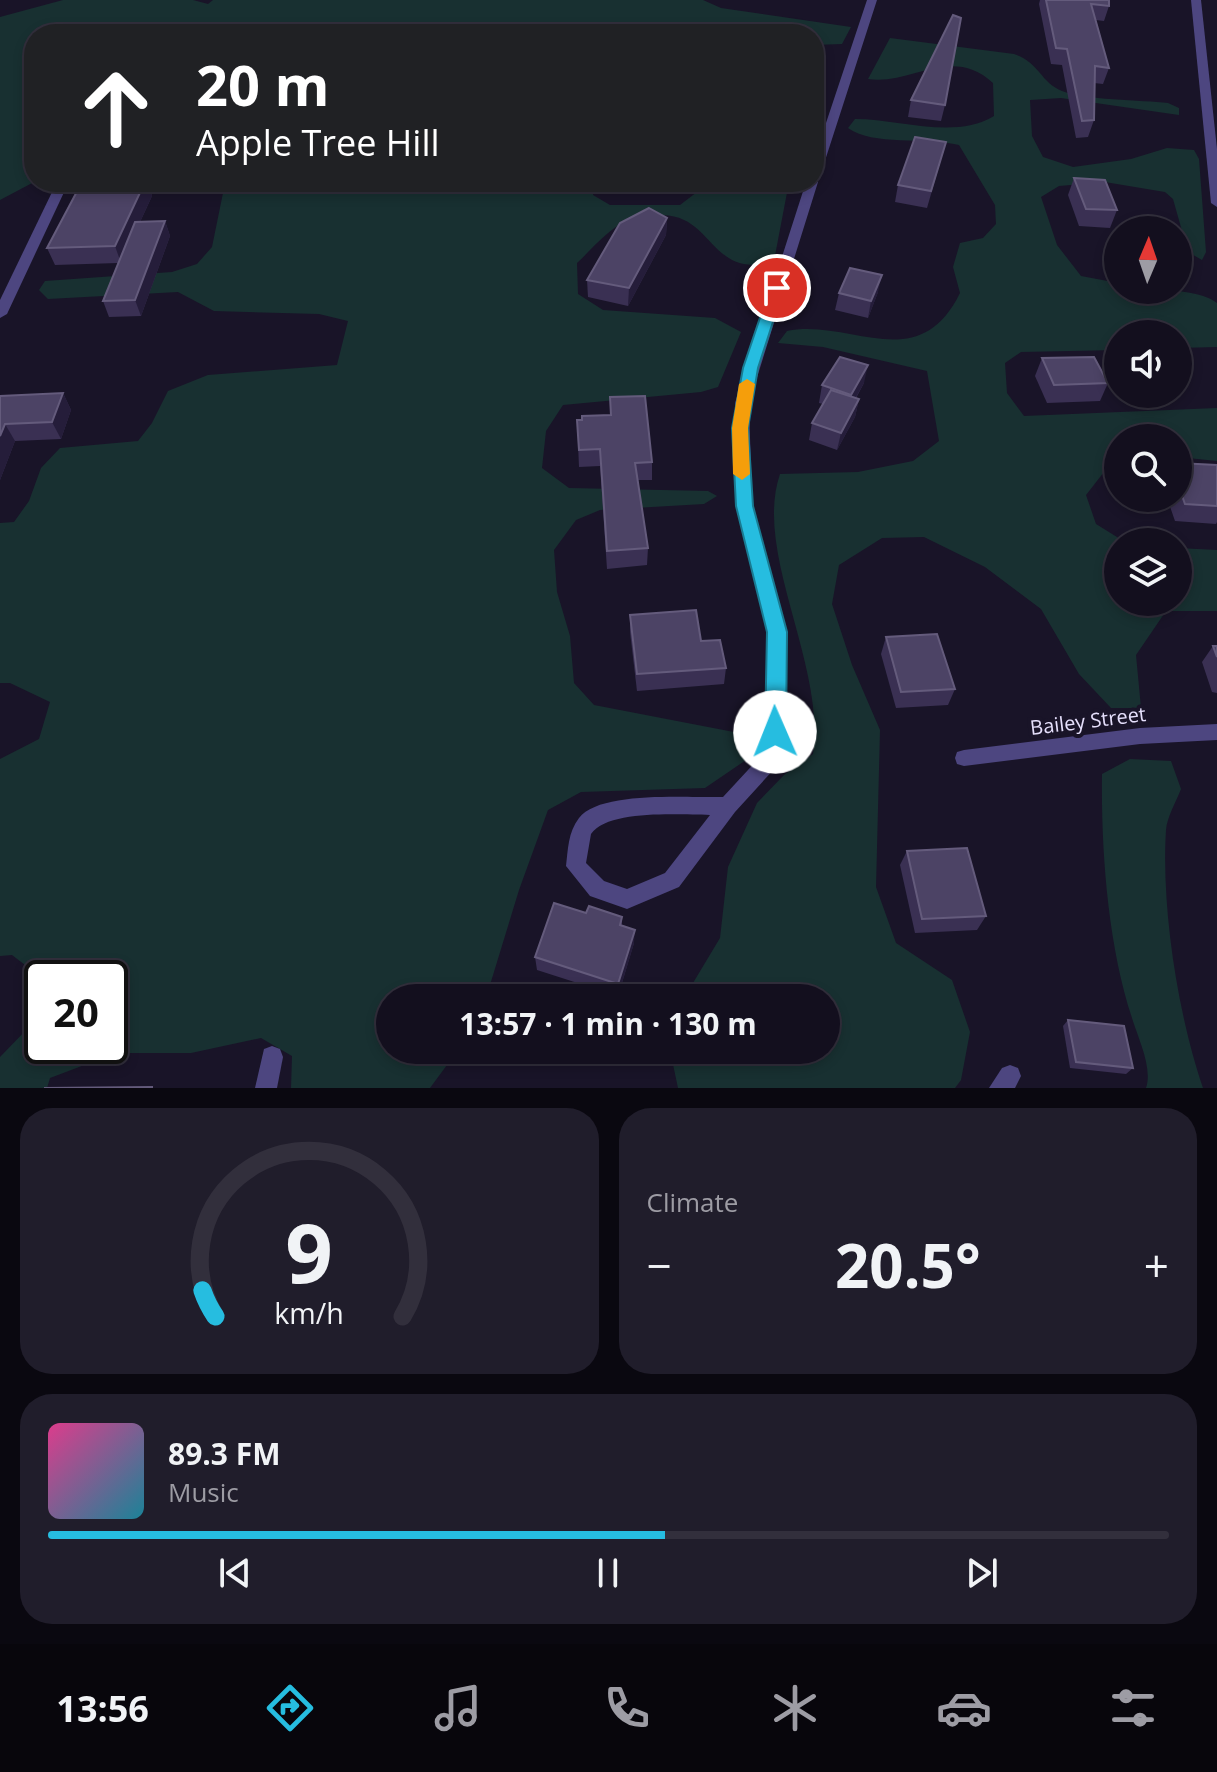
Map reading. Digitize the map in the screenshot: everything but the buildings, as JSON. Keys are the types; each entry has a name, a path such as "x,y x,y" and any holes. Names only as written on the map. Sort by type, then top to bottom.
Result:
{"street":[{"path":"824,146 872,0"},
{"path":"1196,0 1217,203"},
{"path":"0,314 58,192"},
{"path":"728,806 651,808 609,812 592,818 580,833 576,866 597,889 627,899 672,880 728,806 769,761 775,732 777,632 744,506 741,415 751,368 809,192"},
{"name":"Bailey Street","path":"964,758 1140,736 1217,732"},
{"path":"266,1088 272,1057"}],"green space":[{"path":"63,0 193,0 208,4 213,0 703,0 721,8 851,27 842,44 824,45 824,24 24,24 24,187 0,200 0,17"},
{"path":"890,38 1014,54 1029,62 1049,83 1071,94 1168,103 1179,108 1179,115 1061,98 1030,100 1032,136 1043,157 1073,167 1131,159 1167,148 1194,150 1199,159 1206,252 1202,260 1192,254 1192,216 1178,216 1173,199 1165,192 1105,182 1059,186 1041,197 1057,245 1081,276 1104,280 1104,304 1192,304 1192,293 1208,298 1217,303 1217,347 1192,348 1192,320 1104,320 1104,350 1021,352 1005,363 1007,393 1024,416 1217,408 1217,461 1192,458 1192,424 1104,424 1104,472 1086,495 1096,524 1104,529 1104,616 1163,616 1136,655 1141,708 1111,708 1079,674 1041,609 985,567 924,537 882,538 839,565 832,604 852,665 880,730 876,887 896,943 952,980 970,1032 961,1080 955,1088 678,1088 673,1064 840,1064 840,984 692,984 720,938 728,867 757,803 784,775 813,754 814,719 810,683 776,538 774,505 780,474 858,472 913,461 939,441 927,371 823,347 778,343 787,331 811,329 882,339 904,339 924,333 943,319 960,293 953,267 960,243 983,238 996,224 995,205 959,145 871,137 848,128 855,119 944,127 979,123 994,116 993,83 978,72 947,66 884,80 868,79"},
{"path":"223,192 593,192 593,195 610,205 680,205 697,192 787,192 774,261 751,265 734,261 698,229 684,220 666,215 619,225 577,263 578,294 603,310 715,318 741,332 718,387 701,392 563,405 546,431 542,468 569,488 708,491 717,496 704,504 600,510 576,520 554,550 557,592 570,636 574,683 594,705 739,733 746,760 705,788 581,792 548,810 490,984 376,984 376,1064 448,1064 430,1088 291,1088 292,1056 261,1038 191,1053 128,1053 128,960 24,960 24,964 12,955 0,956 0,759 39,739 50,702 10,683 0,683 0,523 14,522 29,501 41,468 60,448 138,441 152,423 168,391 208,375 337,365 348,321 319,314 214,311 178,292 48,299 39,290 45,281 172,272 197,264 212,247"},
{"path":"1192,549 1217,550 1217,611 1192,611"},
{"path":"1130,759 1171,761 1181,789 1166,830 1166,893 1179,995 1203,1088 1146,1088 1146,1062 1117,960 1105,866 1102,774"},
{"path":"24,1032 24,1064 87,1064 50,1078 47,1088 0,1088 0,1057"}],"slow traffic":[{"path":"742,474 740,428 747,384"}],"route":[{"path":"775,732 777,632 744,506 740,428 742,403 751,368 777,288"}]}
